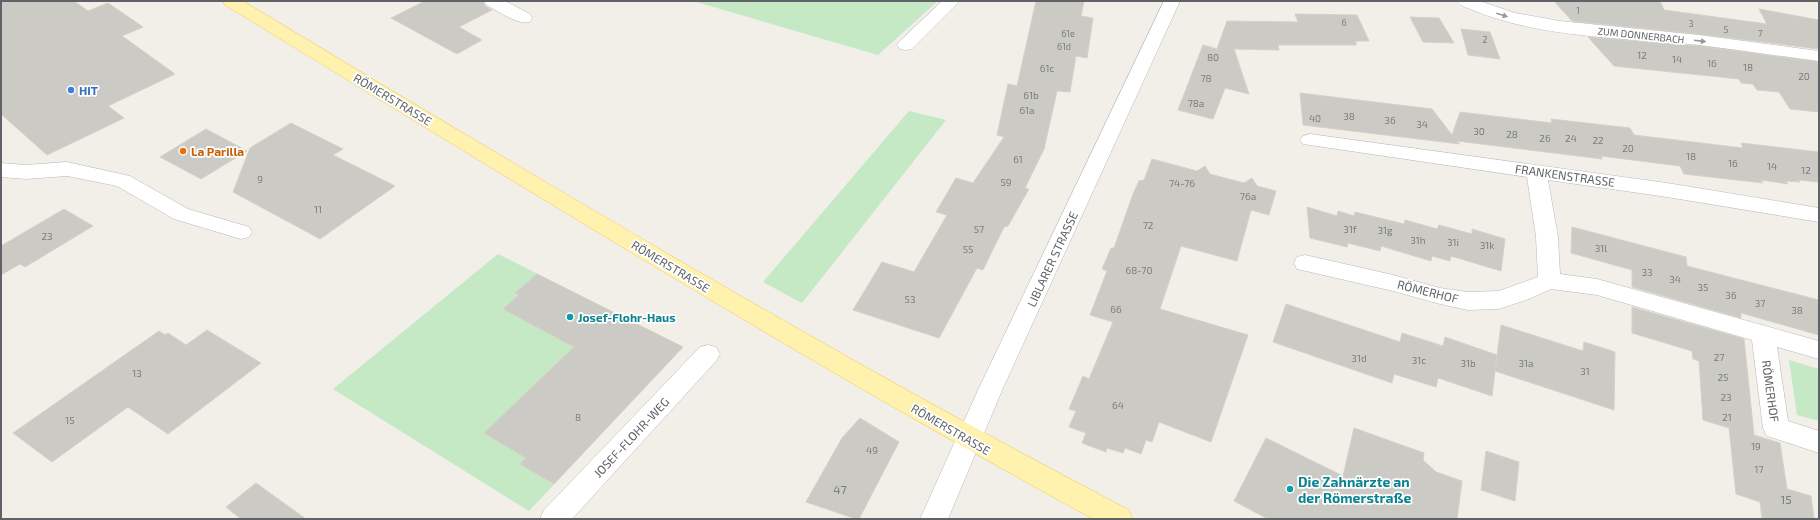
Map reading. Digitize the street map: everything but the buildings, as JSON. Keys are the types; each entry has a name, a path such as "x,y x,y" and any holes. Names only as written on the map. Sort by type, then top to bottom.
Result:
{"main road":[{"name":"RÖMERSTRASSE","path":"231,1 744,310 970,440 1119,519"}],"street":[{"path":"492,1 524,18"},
{"path":"906,45 952,1"},
{"name":"LIBLARER STRASSE","path":"934,519 970,440 991,388 1172,1"},
{"name":"ZUM DONNERBACH","path":"1465,1 1504,16 1556,26 1659,36 1819,56"},
{"name":"FRANKENSTRASSE","path":"1310,140 1667,190 1819,216"},
{"path":"1,170 26,172 67,169 122,181 181,214 241,232"},
{"path":"1536,171 1547,237 1549,281 1597,287 1819,350"},
{"name":"RÖMERHOF","path":"1305,263 1393,282 1440,296 1468,301 1499,300 1521,293 1549,281"},
{"name":"RÖMERHOF","path":"1763,334 1776,428 1819,442"},
{"name":"JOSEF-FLOHR-WEG","path":"554,519 708,354"}],"green space":[{"path":"693,1 938,1 878,55"},
{"path":"909,111 946,120 802,303 763,282"},
{"path":"498,254 683,347 529,511 333,389"},
{"path":"1789,360 1819,369 1819,421 1797,415"}],"place":[{"name":"HIT","path":"71,90"},
{"name":"La Parilla","path":"183,151"},
{"name":"Josef-Flohr-Haus","path":"570,317"},
{"name":"Die Zahnärzte an der Römerstraße","path":"1290,489"}]}
